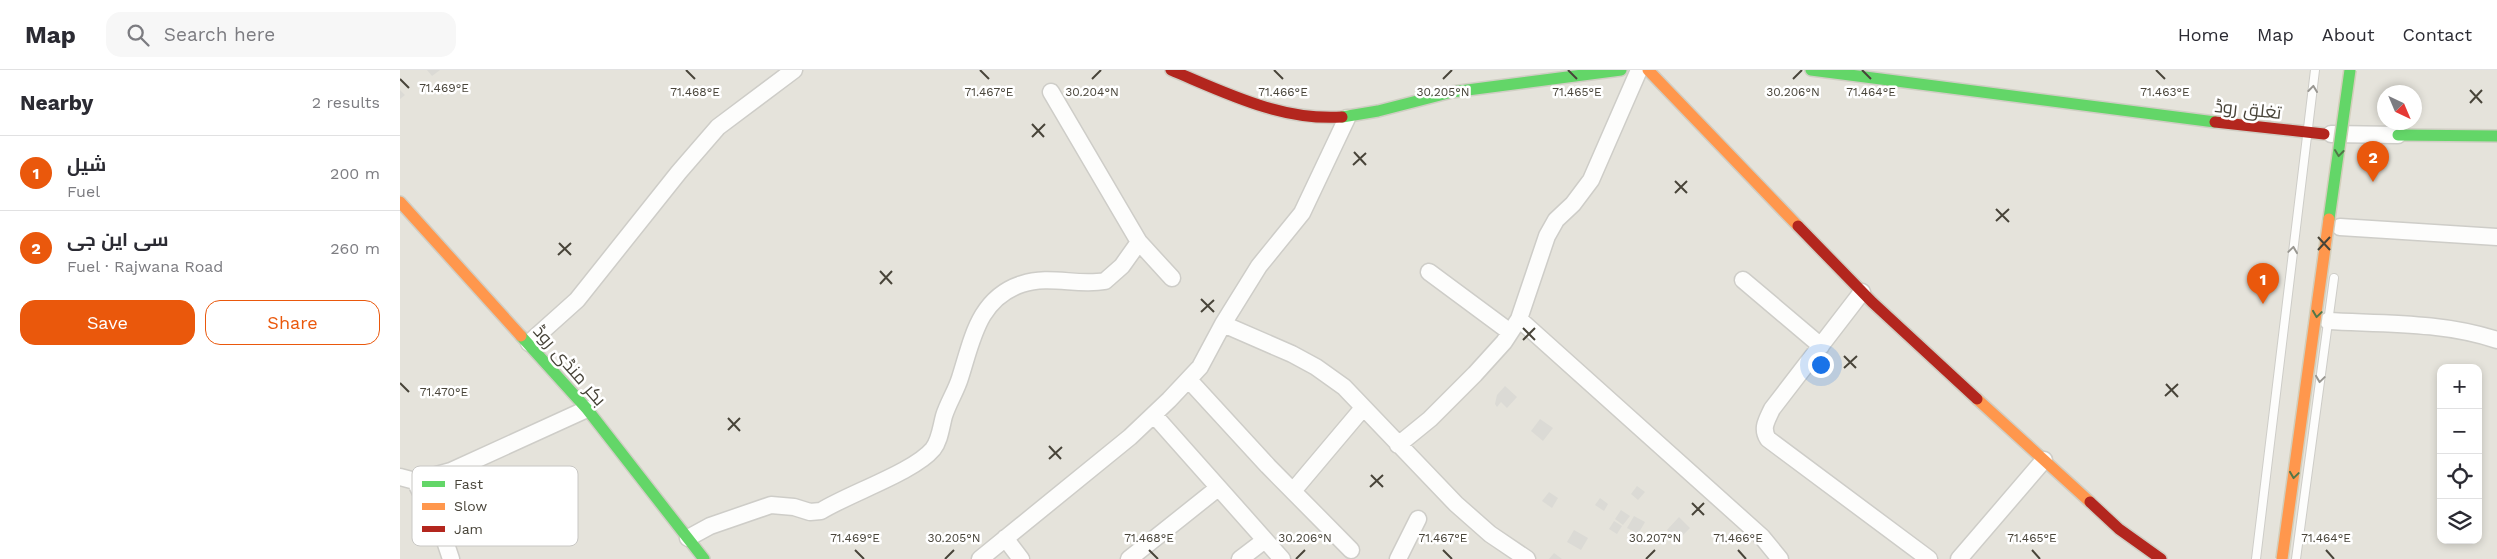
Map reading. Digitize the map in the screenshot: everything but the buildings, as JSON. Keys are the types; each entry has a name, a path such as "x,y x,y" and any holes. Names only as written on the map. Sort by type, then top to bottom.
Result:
{"street":[{"path":"529,343 577,300 679,172 718,127 794,70"},
{"path":"1172,70 1245,99 1302,117 1347,118 1452,92 1622,70"},
{"path":"1398,445 1430,419 1469,380 1515,326 1547,236 1556,220 1573,204 1591,180 1639,70"},
{"path":"1648,70 1862,292 2119,529 2161,559"},
{"name":"تغلق روڈ","path":"1811,70 1889,74 2248,128 2324,135"},
{"path":"2282,559 2350,70"},
{"path":"1051,92 1139,242 1172,278"},
{"path":"980,559 1154,415 1200,367 1223,324 1259,266 1302,213 1347,118"},
{"path":"2324,135 2497,136"},
{"name":"بکر منڈی روڈ","path":"400,202 462,274 529,343 587,409 704,559"},
{"path":"2340,227 2497,237"},
{"path":"688,538 710,526 771,505 794,507 810,512 821,511 839,500 914,465 935,446 960,378 969,344 987,307 997,298 1022,284 1049,280 1105,281 1122,266 1139,242"},
{"path":"1429,272 1515,326 1762,537 1780,559"},
{"path":"1743,280 1821,346"},
{"path":"1862,292 1772,409 1764,428 1764,433 1768,439 1929,559"},
{"path":"2328,322 2445,326 2497,340"},
{"path":"1223,324 1292,354 1316,367 1344,387 1456,504 1490,534 1527,559"},
{"path":"1189,380 1292,491 1352,550"},
{"path":"1292,491 1364,408"},
{"path":"462,466 587,409"},
{"path":"1154,415 1282,559"},
{"path":"2266,559 2282,442"},
{"path":"1960,559 2044,460"},
{"path":"1129,559 1218,488"},
{"path":"1398,559 1418,519"},
{"path":"1005,538 1021,559"},
{"path":"1240,559 1265,540"},
{"path":"447,546 451,559"}],"lane":[{"path":"2256,559 2315,70"},
{"path":"2296,559 2335,265"}],"shaded area":[{"path":"400,70 2497,70 2497,559 400,559"}],"traffic: fast":[{"path":"1342,117 1378,111 1452,92 1621,70"},
{"path":"1811,70 2215,122"},
{"path":"2329,219 2350,70"},
{"path":"2398,135 2497,136"},
{"path":"521,336 587,409 704,559"}],"traffic: slow":[{"path":"1648,70 1798,226"},
{"path":"400,202 521,336"},
{"path":"2282,559 2329,219"},
{"path":"1977,399 2090,502"}],"traffic: jam":[{"path":"1171,70 1254,104 1297,115 1342,117"},
{"path":"2215,122 2324,134"},
{"path":"1798,226 1872,302 1977,399"},
{"path":"2090,502 2119,529 2161,559"}],"place":[{"name":"سی این جی","path":"2373,182"},
{"name":"شیل","path":"2263,304"}]}
